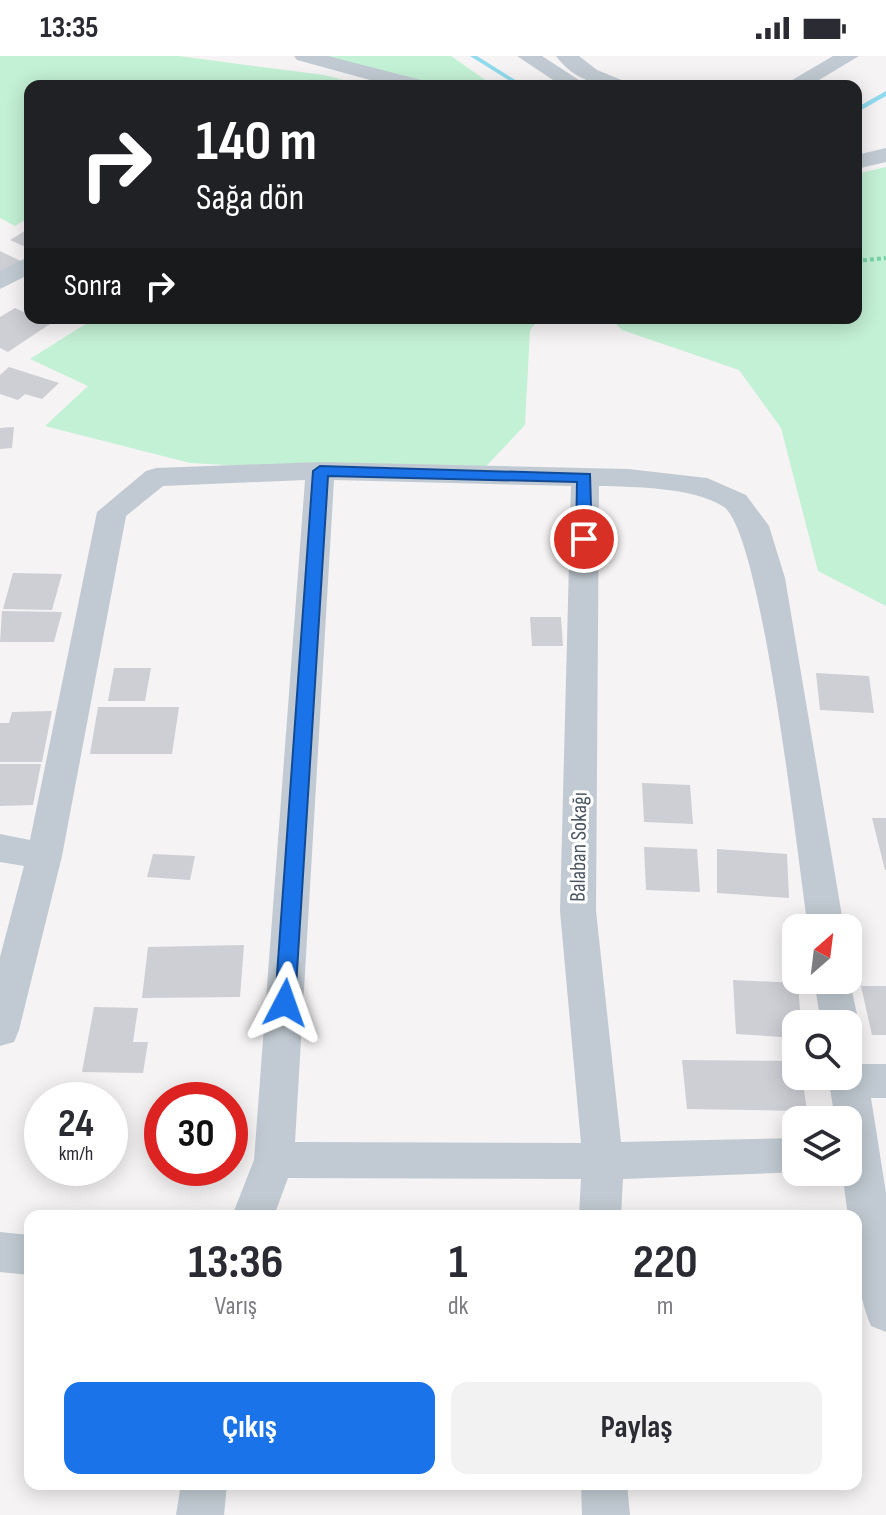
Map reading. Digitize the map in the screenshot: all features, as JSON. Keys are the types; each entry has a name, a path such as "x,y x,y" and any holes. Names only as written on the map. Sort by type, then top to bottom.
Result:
{"street":[{"path":"304,56 394,80"},
{"path":"527,56 567,80"},
{"path":"566,56 589,75 601,80"},
{"path":"804,80 849,56"},
{"path":"824,80 867,56"},
{"path":"862,161 886,155"},
{"path":"0,282 24,267"},
{"path":"255,1210 274,1160 320,471"},
{"path":"0,1030 44,856 112,512 156,477 320,471 585,477 707,487 736,502 754,526 770,578 824,914"},
{"name":"Balaban Sokağı","path":"585,477 578,911 603,1161 600,1210"},
{"path":"0,848 44,856"},
{"path":"274,1160 603,1161 782,1156"},
{"path":"861,1186 886,1311"},
{"path":"0,1252 24,1254"},
{"path":"200,1515 203,1490"},
{"path":"604,1490 606,1515"}],"path":[{"path":"862,260 886,258"}],"green space":[{"path":"0,56 178,56 344,80 24,80 24,221 15,226 0,218"},
{"path":"318,56 451,56 485,80 409,80"},
{"path":"886,167 886,606 818,571 781,428 739,370 622,330 616,324 862,324 862,173"},
{"path":"85,324 535,324 530,330 525,425 474,479 190,463 45,426 88,386 30,359"}],"building":[{"path":"24,232 24,246 10,240"},
{"path":"0,251 24,263 24,266 0,280"},
{"path":"15,308 24,312 24,324 50,324 8,352 0,348 0,317"},
{"path":"9,367 59,383 42,399 25,394 18,400 0,394 0,375"},
{"path":"14,427 12,448 0,449 0,428"},
{"path":"13,573 62,574 52,610 3,609"},
{"path":"2,611 62,612 54,642 0,642"},
{"path":"530,617 561,617 563,646 532,646"},
{"path":"114,668 151,668 145,701 108,701"},
{"path":"816,673 869,676 874,713 820,710"},
{"path":"98,707 179,707 172,754 90,754"},
{"path":"52,711 42,762 0,762 0,723 9,723 12,712"},
{"path":"0,764 41,764 33,805 0,806"},
{"path":"642,783 690,785 693,824 644,822"},
{"path":"872,818 886,818 886,870 885,870"},
{"path":"644,847 697,849 700,892 646,890"},
{"path":"717,849 787,854 789,898 717,893"},
{"path":"153,854 195,856 190,880 147,877"},
{"path":"244,945 240,997 142,998 148,947"},
{"path":"733,980 782,982 782,994 799,994 800,1010 782,1010 782,1037 736,1034"},
{"path":"862,986 886,986 886,1035 872,1035"},
{"path":"94,1007 138,1008 133,1042 148,1042 143,1073 82,1072"},
{"path":"682,1060 782,1061 782,1090 804,1090 806,1106 782,1106 782,1111 687,1109"}],"waterway":[{"path":"473,56 512,80"},
{"path":"862,107 886,93"}],"route":[{"path":"285,1003 320,471 585,477 584,539"}]}
